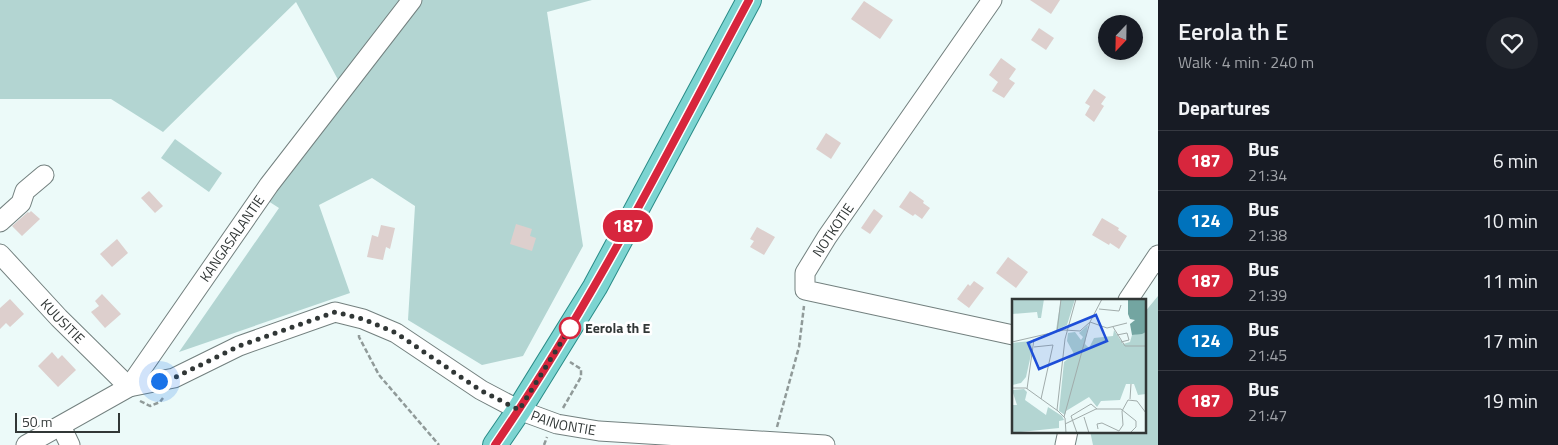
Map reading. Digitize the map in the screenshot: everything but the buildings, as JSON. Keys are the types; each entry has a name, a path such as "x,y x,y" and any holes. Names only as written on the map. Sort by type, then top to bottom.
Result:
{"main road":[{"path":"495,445 595,288 749,0"}],"street":[{"name":"KANGASALANTIE","path":"26,445 129,386 269,185 412,0"},
{"name":"NOTKOTIE","path":"806,290 805,273 827,237 992,0"},
{"path":"0,222 21,203 25,191 44,174"},
{"name":"KUUSITIE","path":"0,254 59,318 129,386"},
{"path":"1129,299 1158,255"},
{"path":"806,290 1012,336"},
{"name":"PAINONTIE","path":"129,386 174,378 239,346 335,312 363,319 396,333 480,390 519,410 555,423 600,431 681,440 825,445"},
{"path":"61,426 70,445"},
{"path":"1065,445 1068,432"}],"path":[{"path":"773,442 799,347 806,290"},
{"path":"363,319 359,337 379,374 439,445"},
{"path":"544,445 581,377 581,369 554,352"}],"shaded area":[{"path":"0,0 410,0 343,89 296,2 163,132 111,99 0,99"},
{"path":"414,0 592,0 547,12 583,246 523,356 482,365 408,320 415,206 372,178 319,205 350,293 179,352 279,208 265,199"},
{"path":"175,139 222,173 209,192 161,158"},
{"path":"1158,296 1158,445 1093,445 1090,432 1146,432 1146,311"}],"bus line":[{"name":"187","path":"495,445 595,288 749,0"}],"place":[{"name":"Eerola th E","path":"570,328"}],"route":[{"path":"159,381 174,378 239,346 335,312 363,319 396,333 480,390 519,410 575,320 570,328"}]}
